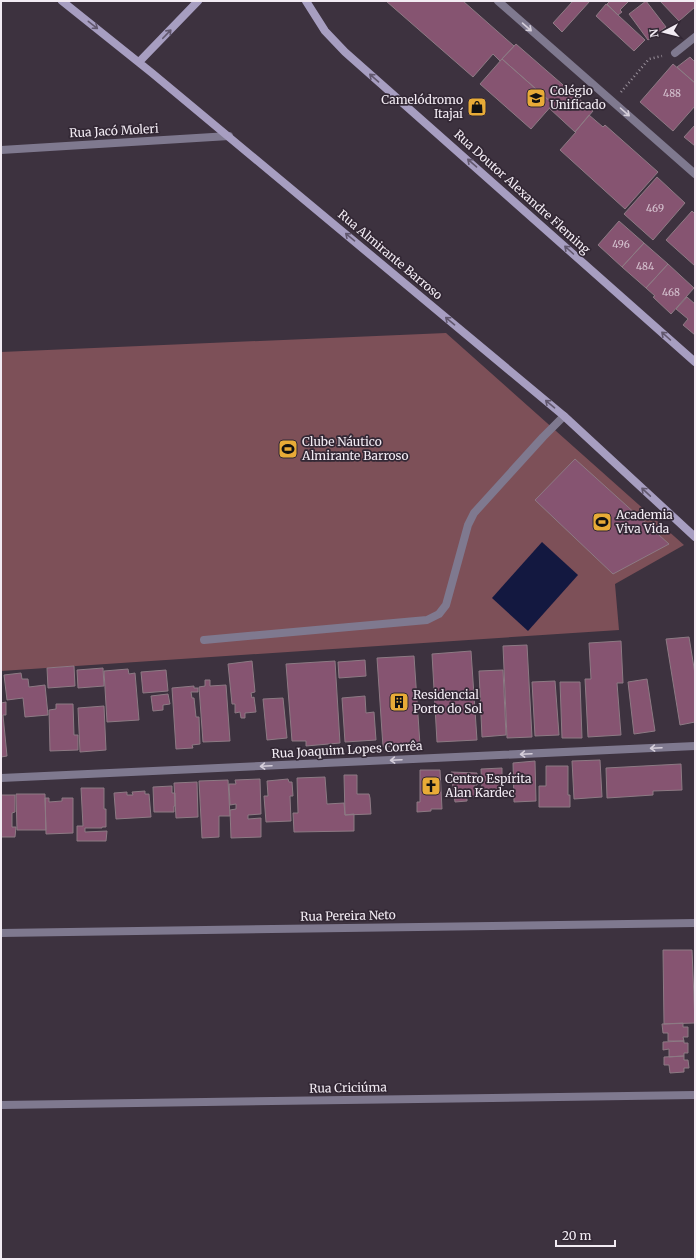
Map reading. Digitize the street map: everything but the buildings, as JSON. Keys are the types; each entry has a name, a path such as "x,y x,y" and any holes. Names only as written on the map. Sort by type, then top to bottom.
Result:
{"street":[{"name":"Rua Almirante Barroso","path":"62,1 229,136 564,416 695,537"},
{"path":"139,62 198,1"},
{"name":"Rua Doutor Alexandre Fleming","path":"306,1 325,32 345,52 695,362"},
{"path":"498,1 695,174"},
{"path":"675,53 695,38"},
{"name":"Rua Jacó Moleri","path":"1,150 229,136"},
{"path":"204,640 427,620 439,614 446,605 468,525 474,513 542,437 564,416"},
{"name":"Rua Joaquim Lopes Corrêa","path":"1,778 695,746"},
{"name":"Rua Pereira Neto","path":"1,933 695,923"},
{"name":"Rua Criciúma","path":"1,1105 695,1095"}],"path":[{"path":"613,102 649,59 675,53"}],"shaded area":[{"name":"Clube Náutico Almirante Barroso","path":"446,333 684,545 615,584 619,630 1,671 1,352"},
{"path":"542,542 578,575 528,631 492,598"}],"place":[{"name":"Colégio Unificado","path":"536,98"},
{"name":"Camelódromo Itajaí","path":"477,107"},
{"name":"Clube Náutico Almirante Barroso","path":"288,449"},
{"name":"Academia Viva Vida","path":"602,522"},
{"name":"Residencial Porto do Sol","path":"399,702"},
{"name":"Centro Espírita Alan Kardec","path":"431,786"}]}
